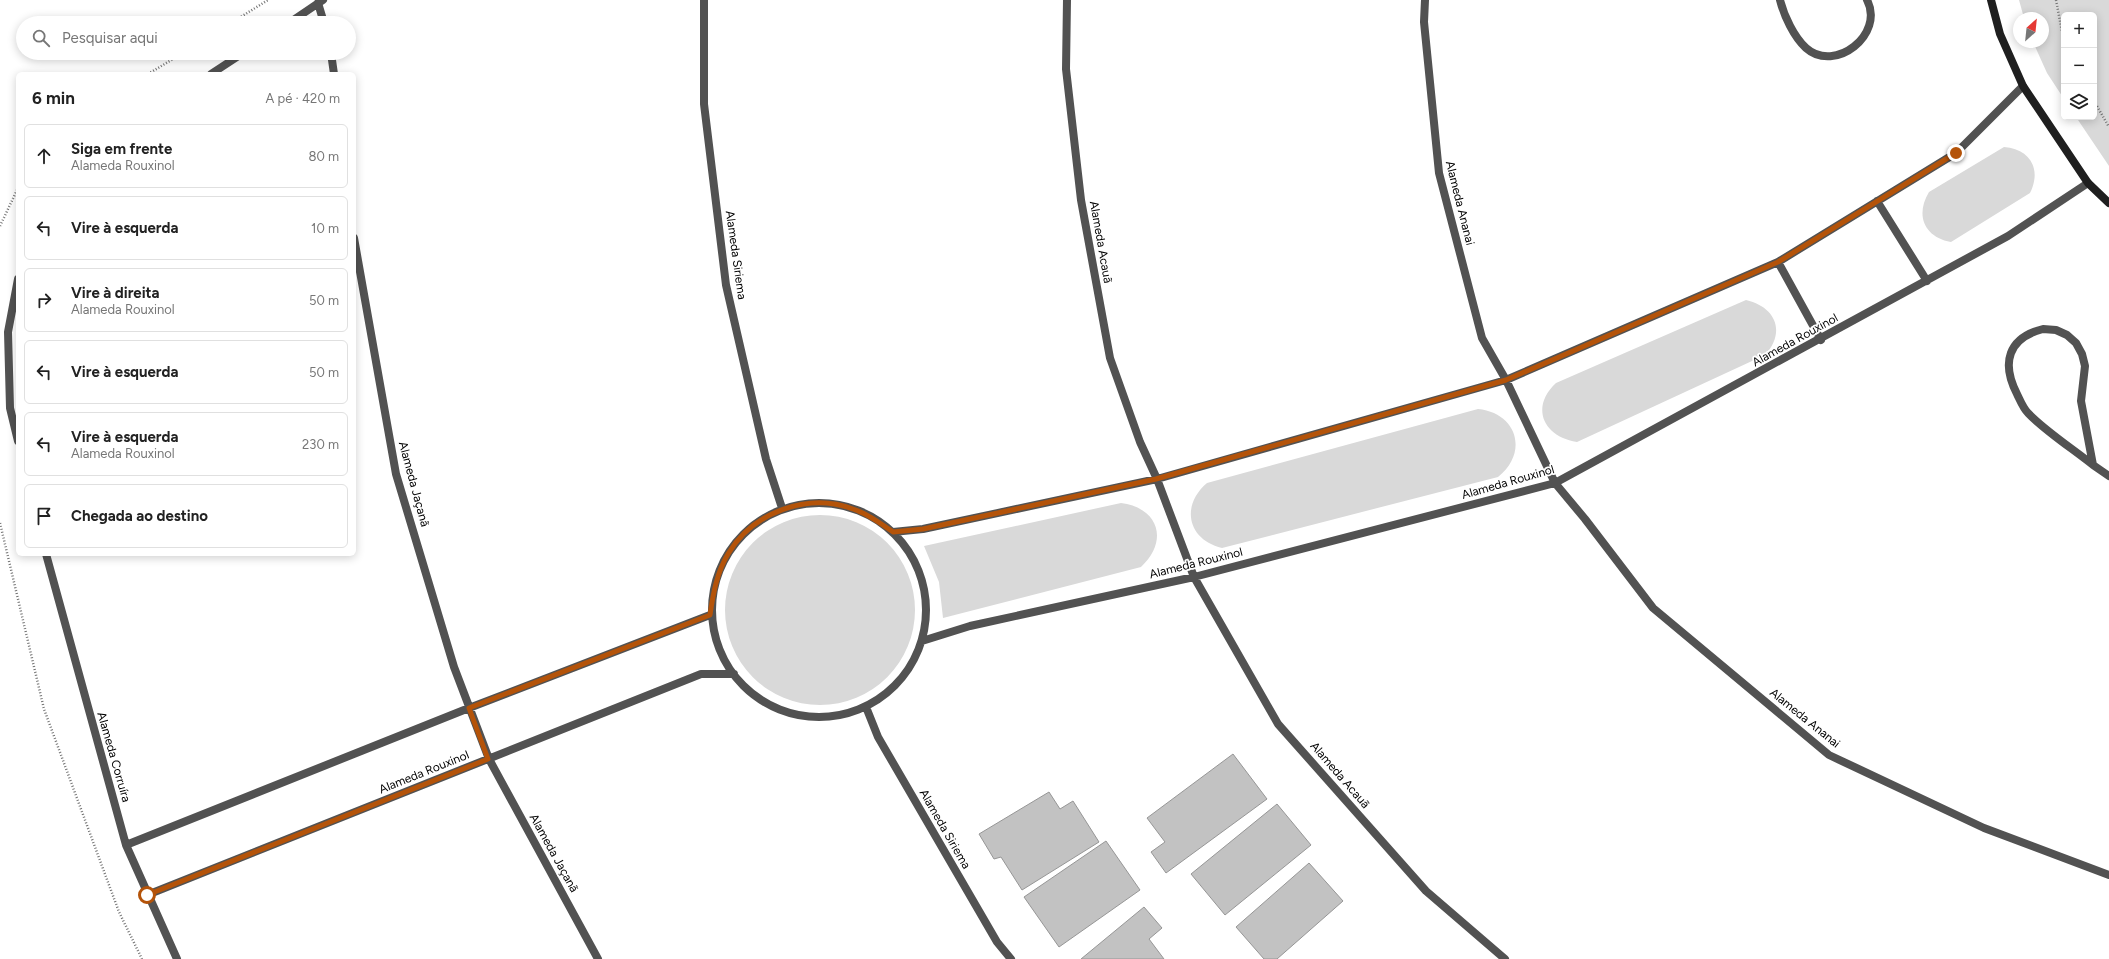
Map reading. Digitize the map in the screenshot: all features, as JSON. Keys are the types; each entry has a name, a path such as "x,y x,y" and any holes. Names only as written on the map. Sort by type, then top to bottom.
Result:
{"street":[{"name":"Alameda Siriema","path":"704,0 704,104 726,285 766,459 782,508"},
{"name":"Alameda Acauã","path":"1067,0 1066,69 1081,200 1110,358 1140,442 1194,577 1278,724 1426,891 1505,959"},
{"name":"Alameda Ananai","path":"1424,0 1424,22 1438,173 1482,338 1506,380 1555,483 1585,519 1653,608 1829,755 1984,828 2109,875"},
{"path":"1780,0 1790,27 1806,49 1818,54 1830,56 1843,54 1854,48 1863,39 1869,27 1870,15 1867,0"},
{"path":"1991,0 2000,34 2023,86 2088,183 2109,203"},
{"path":"300,16 321,2 323,16"},
{"path":"214,72 233,60"},
{"path":"332,60 334,72"},
{"path":"893,532 923,529 1156,479 1506,380 1778,262 1956,153 2023,86"},
{"name":"Alameda Rouxinol","path":"922,641 970,626 1194,577 1555,483 1821,340 2008,236 2088,183"},
{"path":"1877,202 1927,281"},
{"name":"Alameda Jaçanã","path":"356,249 396,474 469,708 488,759 598,959"},
{"path":"1778,262 1821,340"},
{"path":"16,290 8,332 10,408 16,433"},
{"path":"2093,465 2081,401 2085,366 2082,354 2076,343 2067,335 2056,330 2043,329 2031,332 2021,338 2013,348 2009,359 2008,371 2011,383 2027,412 2093,465 2109,476"},
{"path":"829,503 852,508 874,518 893,532 908,550 920,571 926,594 926,618 922,641 913,663 899,682 884,696 866,707 847,714 826,717 805,716 785,711 766,702 748,690 734,674 722,656 710,615 719,573 728,553 743,534 761,520 782,508 805,504 829,503"},
{"name":"Alameda Corruíra","path":"47,556 126,845 147,895 177,959"},
{"path":"126,845 469,708 710,615"},
{"name":"Alameda Rouxinol","path":"147,895 701,674 734,674"},
{"name":"Alameda Siriema","path":"866,707 878,737 997,942 1011,959"}],"path":[{"path":"242,16 268,0"},
{"path":"2056,0 2061,26"},
{"path":"151,72 171,60"},
{"path":"2097,106 2109,127"},
{"path":"0,226 16,192"},
{"path":"0,523 44,709 120,912 142,959"}],"shaded area":[{"path":"2019,0 2109,0 2109,166 2078,120 2097,120 2097,12 2061,12 2061,94 2047,73 2036,48 2049,48 2049,12 2022,12"},
{"path":"2004,147 2021,152 2027,156 2031,162 2034,168 2035,176 2030,193 1951,242 1934,235 1928,230 1923,217 1923,209 1929,192"},
{"path":"1746,300 1765,308 1771,314 1775,322 1775,338 1765,355 1577,442 1565,439 1556,434 1544,420 1542,411 1544,402 1548,392 1556,383"},
{"path":"1478,409 1491,412 1502,418 1510,426 1514,435 1516,446 1513,456 1508,467 1498,477 1222,548 1210,544 1195,530 1191,512 1193,502 1198,492 1207,483"},
{"path":"1121,503 1134,506 1144,511 1156,527 1157,537 1155,547 1150,557 1141,567 943,618 939,582 924,546"},
{"path":"820,515 847,519 873,531 887,543 899,557 911,583 915,610 911,637 899,663 887,677 873,689 847,701 820,705 793,701 767,689 753,677 741,663 729,637 725,610 729,583 741,557 753,543 767,531 793,519"}],"building":[{"path":"1233,754 1267,799 1166,873 1151,852 1165,842 1147,818"},
{"path":"1049,792 1060,809 1073,801 1099,842 1022,890 1001,857 994,859 979,834"},
{"path":"1277,804 1311,845 1225,915 1191,874"},
{"path":"1106,841 1140,890 1059,947 1024,897"},
{"path":"1309,863 1343,901 1277,959 1264,959 1236,927"},
{"path":"1144,907 1162,928 1149,939 1164,959 1081,959"}],"route":[{"path":"147,895 488,759 469,708 710,615 719,573 728,553 743,534 761,520 782,508 805,504 829,503 852,508 874,518 893,532 923,529 1156,479 1506,380 1778,262 1956,153"}]}
